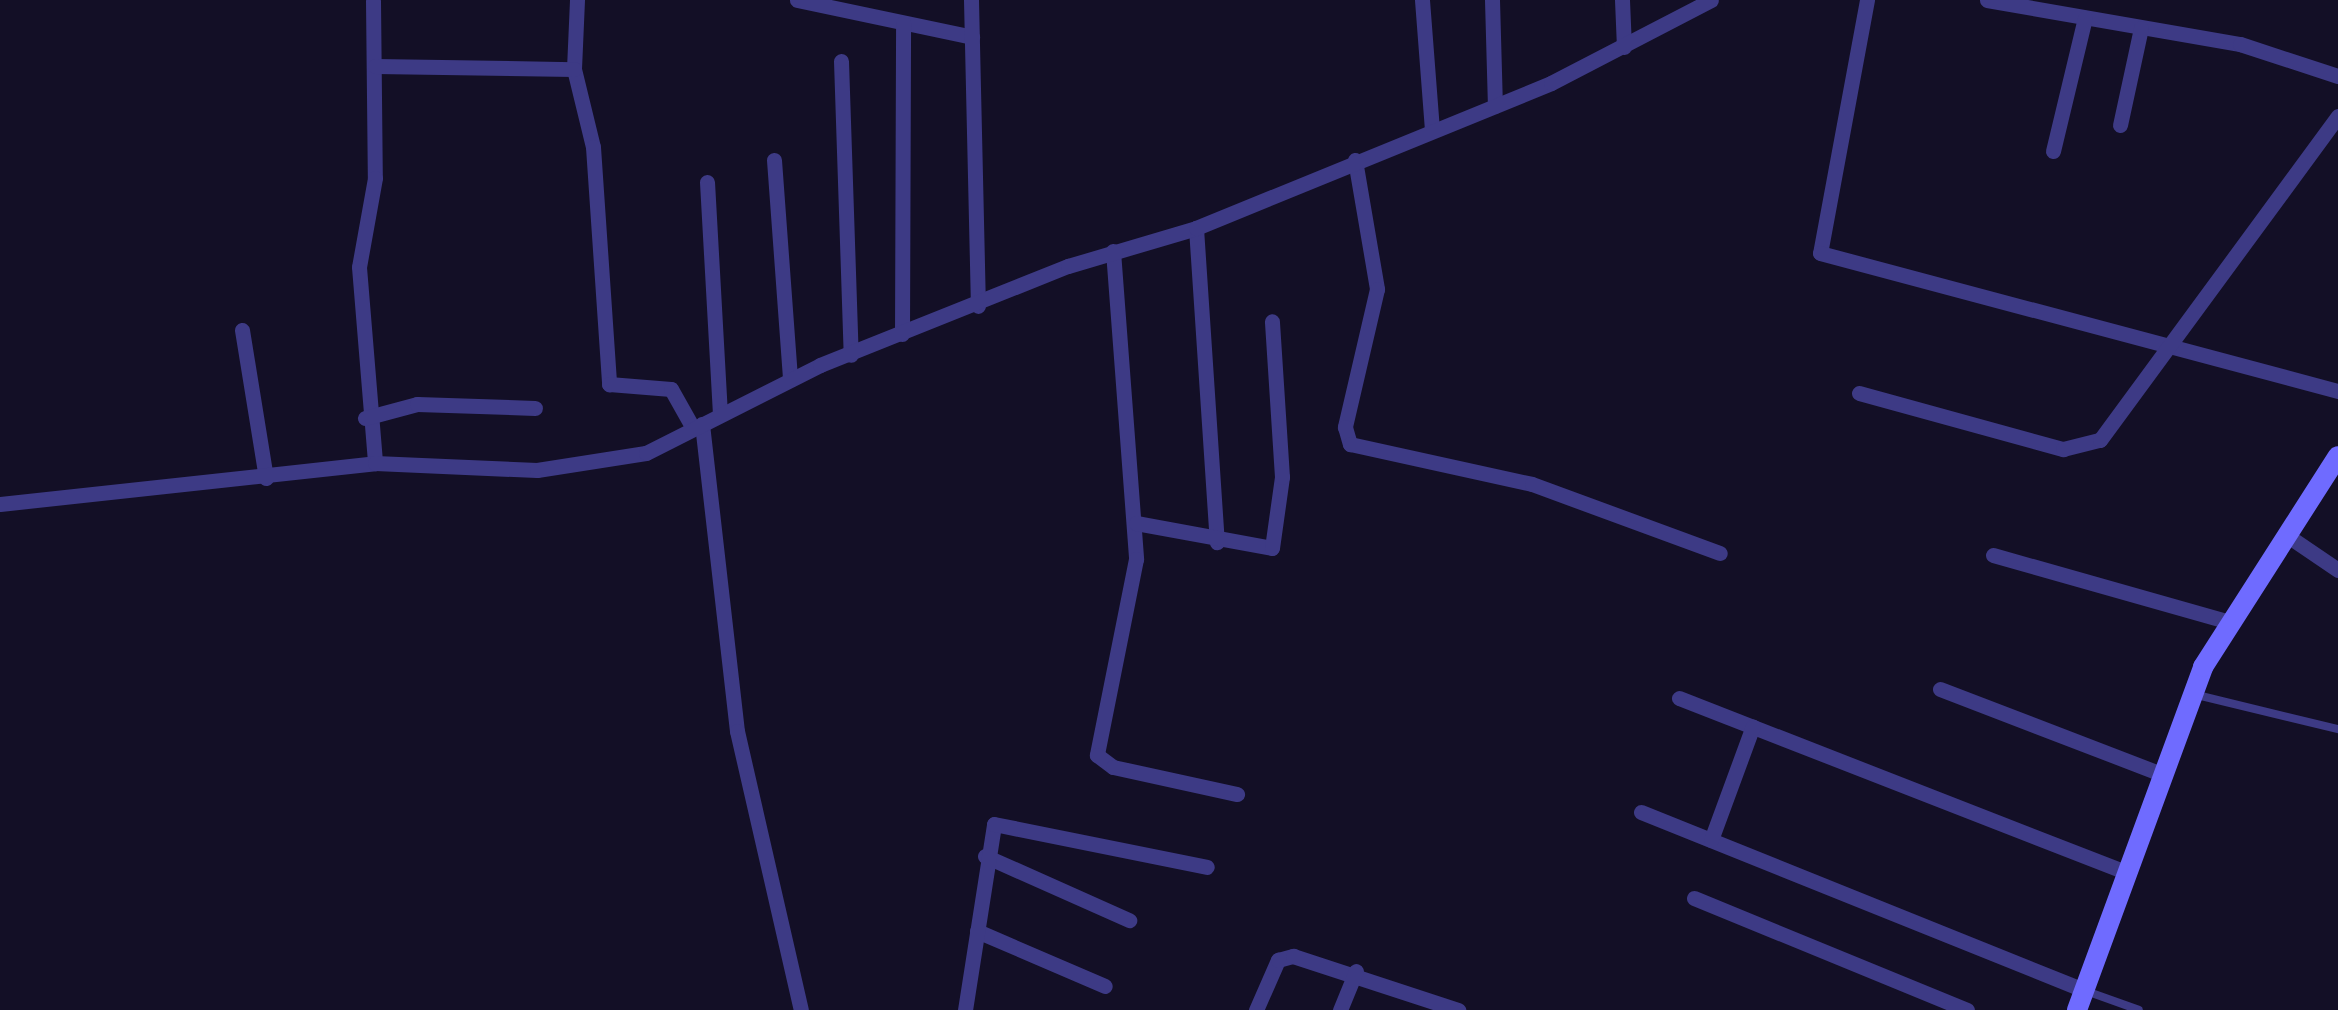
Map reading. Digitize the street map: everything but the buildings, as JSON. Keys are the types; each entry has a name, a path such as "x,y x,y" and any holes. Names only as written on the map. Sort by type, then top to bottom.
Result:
{"street":[{"path":"577,0 574,69 592,147 610,384 671,389 697,426 737,732 801,1010"},
{"path":"797,0 972,37"},
{"path":"971,0 978,306"},
{"path":"1422,0 1432,128"},
{"path":"1492,0 1494,106"},
{"path":"1622,0 1624,47"},
{"path":"0,504 266,478 375,463 596,468 851,354 1113,251 1196,228 1432,128 1494,106 1624,47 1711,0"},
{"path":"1867,0 1820,253 2168,351 2338,391"},
{"path":"1987,0 2240,44 2338,76"},
{"path":"373,1 374,178 359,267 365,418 375,463"},
{"path":"2053,151 2085,18"},
{"path":"902,334 903,24"},
{"path":"2120,126 2141,28"},
{"path":"841,61 851,354"},
{"path":"375,66 574,69"},
{"path":"1858,394 2082,449 2111,431 2338,116"},
{"path":"774,160 790,379"},
{"path":"1355,160 1376,289 1345,427 1350,444 1532,484 1720,553"},
{"path":"707,182 720,414"},
{"path":"1196,228 1217,542"},
{"path":"1113,251 1136,523 1098,755 1113,767 1236,794"},
{"path":"1136,523 1217,542 1272,548 1282,478 1272,321"},
{"path":"242,330 266,478"},
{"path":"365,418 417,404 536,408"},
{"path":"1641,812 2081,1000 2193,693 2230,622 2338,456"},
{"path":"2285,534 2338,570"},
{"path":"1993,555 2230,622"},
{"path":"1940,689 2161,774"},
{"path":"1678,698 2126,872"},
{"path":"1710,840 1753,726"},
{"path":"970,1008 985,856 994,824 1207,867"},
{"path":"985,856 1130,920"},
{"path":"1694,898 1967,1010"},
{"path":"977,931 1105,986"},
{"path":"1256,1010 1285,956 1356,971 1437,1006 1458,1010"},
{"path":"1340,1010 1356,971"}],"lane":[{"path":"2193,693 2338,729"},
{"path":"2081,1000 2138,1010"}]}
